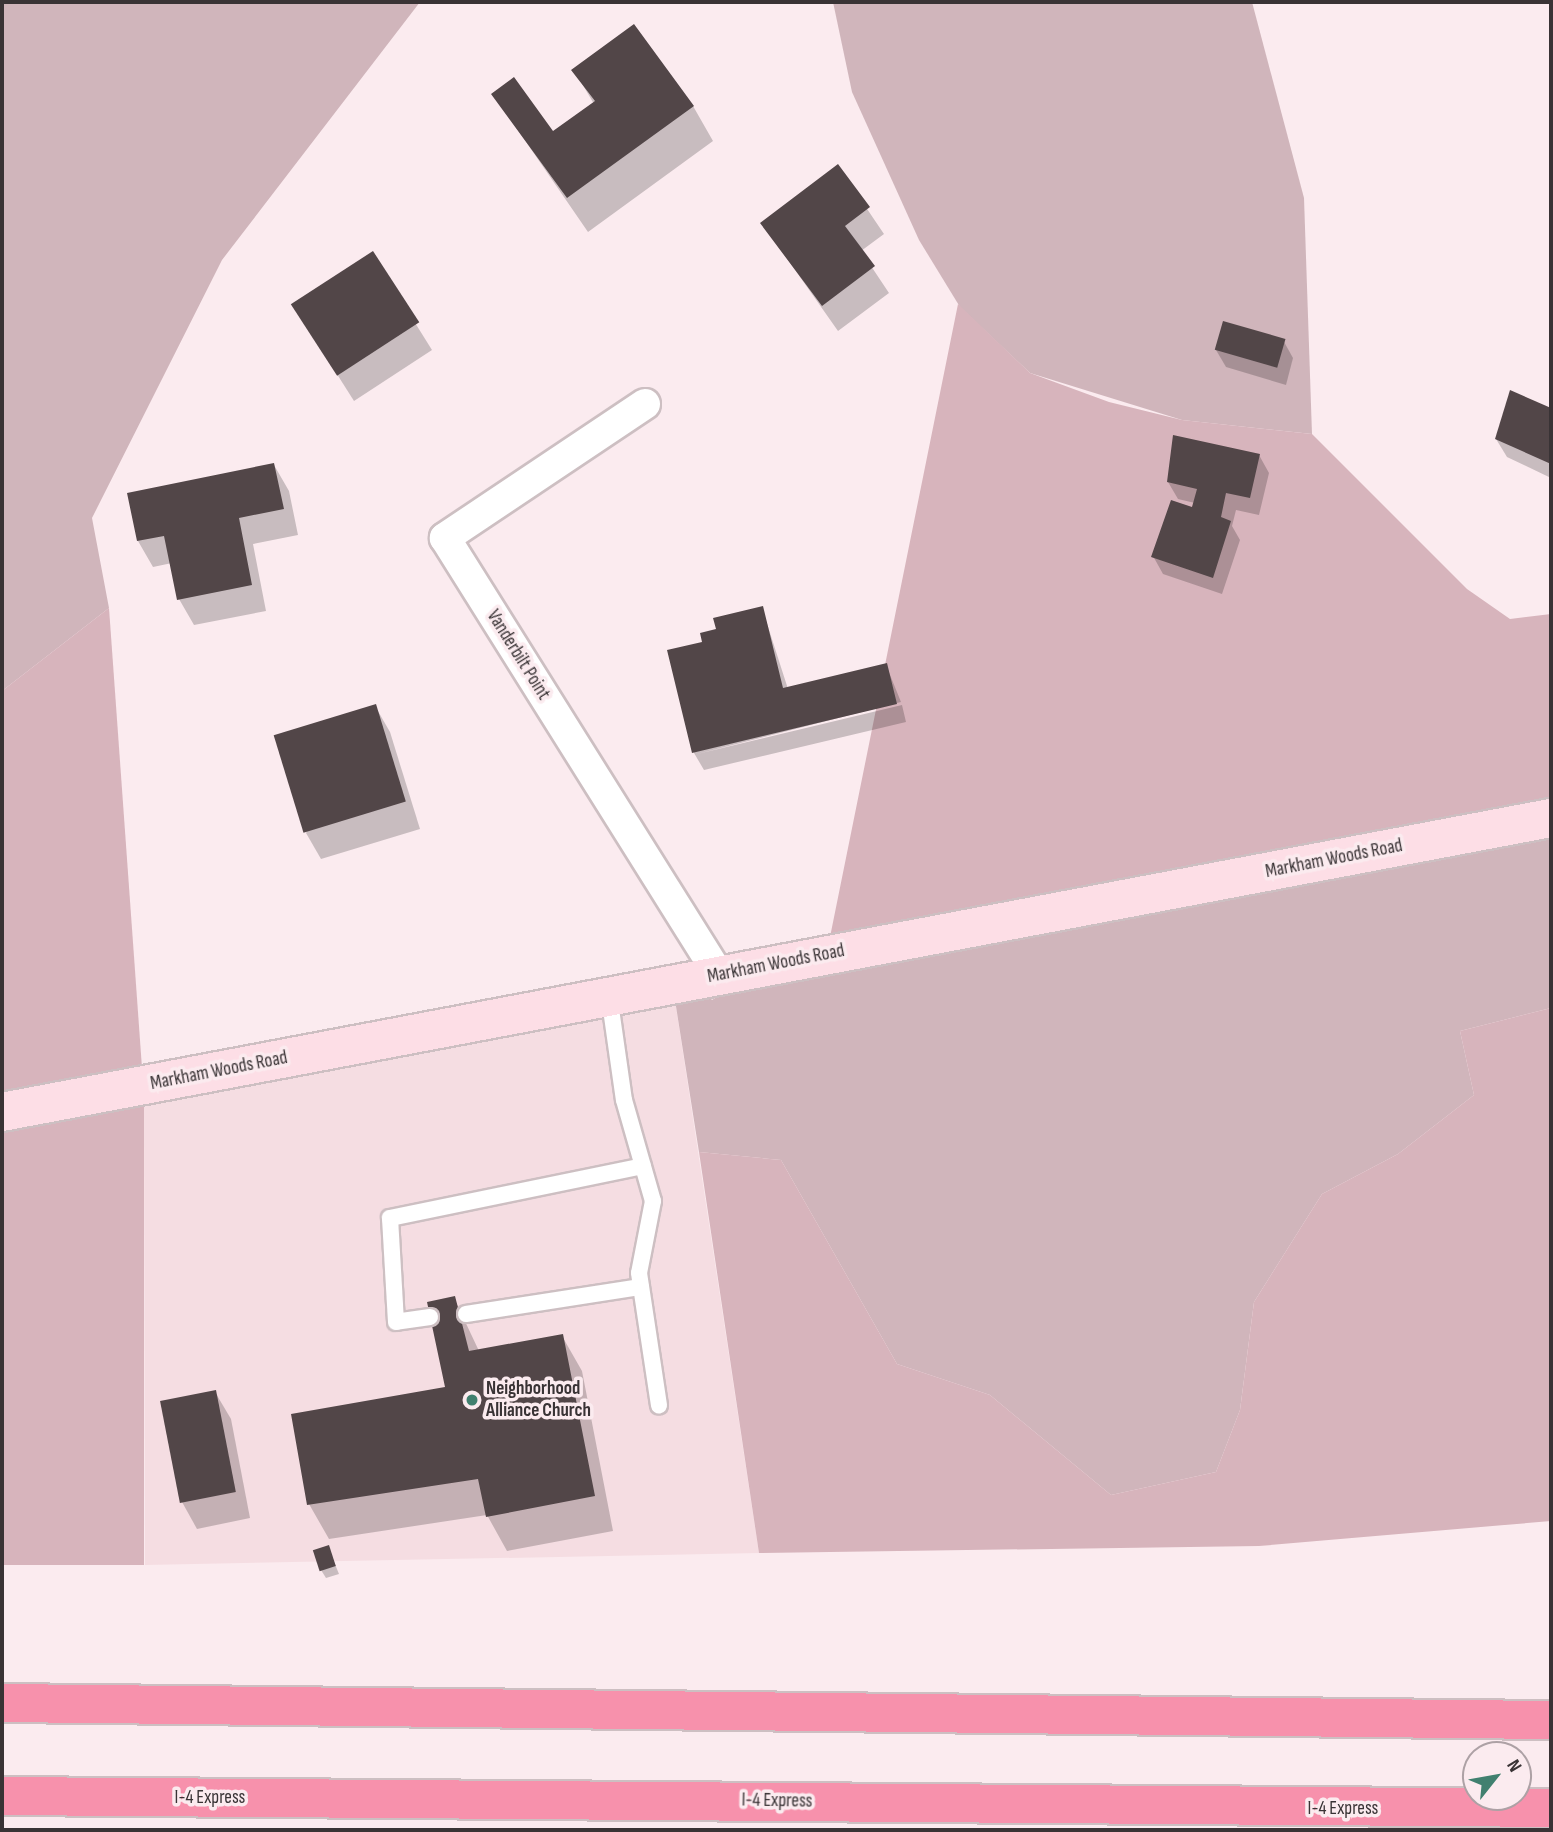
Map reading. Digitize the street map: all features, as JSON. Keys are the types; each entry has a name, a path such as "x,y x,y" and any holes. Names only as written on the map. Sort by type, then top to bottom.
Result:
{"highway":[{"path":"2,1703 1551,1720"},
{"name":"I-4 Express","path":"2,1796 1551,1808"}],"main road":[{"name":"Markham Woods Road","path":"2,1112 1551,818"}],"street":[{"name":"Vanderbilt Point","path":"645,404 445,538 719,975"}],"lane":[{"path":"609,995 624,1100 653,1201 641,1287 659,1406"},
{"path":"430,1317 396,1322 390,1218 643,1166"},
{"path":"466,1314 641,1287"}],"shaded area":[{"path":"2,2 420,2 222,260 92,518 109,608 2,691"},
{"path":"833,2 1252,2 1304,198 1312,434 1182,420 1030,373 960,307 919,240 852,92"},
{"path":"958,304 1030,373 1109,402 1182,420 1312,434 1467,589 1510,619 1551,614 1551,798 830,937"},
{"path":"109,608 142,1068 2,1095 2,691"},
{"path":"1551,835 1551,1008 1460,1031 1474,1095 1398,1154 1322,1194 1254,1302 1240,1410 1216,1472 1111,1495 990,1395 897,1364 781,1160 699,1152 675,1000 708,995 712,1000 724,992"},
{"path":"675,1000 759,1553 145,1565 144,1103"},
{"path":"1551,1008 1551,1521 1259,1546 759,1553 699,1152 781,1160 897,1364 990,1395 1111,1495 1216,1472 1240,1410 1254,1302 1322,1194 1398,1154 1474,1095 1460,1031"},
{"path":"2,1103 144,1103 144,1565 2,1565"}],"building":[{"path":"634,24 694,106 567,198 491,94 514,77 553,131 595,101 571,70"},
{"path":"838,164 870,207 845,226 875,266 822,306 760,223"},
{"path":"373,251 419,322 337,376 291,304"},
{"path":"1223,321 1285,339 1277,368 1215,350"},
{"path":"1510,390 1551,408 1551,464 1495,439"},
{"path":"1173,435 1260,454 1250,498 1226,493 1221,517 1231,521 1213,578 1151,557 1171,500 1192,507 1197,489 1167,482"},
{"path":"274,463 284,509 239,518 252,585 177,600 164,536 137,541 127,493"},
{"path":"763,606 783,688 887,663 897,704 692,753 667,650 702,642 700,633 716,629 713,618"},
{"path":"376,704 406,802 303,833 274,735"},
{"name":"Neighborhood Alliance Church","path":"455,1296 469,1351 563,1334 595,1496 486,1517 478,1479 307,1505 291,1414 445,1387 427,1302"},
{"path":"216,1390 236,1492 180,1503 160,1401"},
{"path":"329,1545 336,1566 320,1571 313,1550"}],"place":[{"name":"Neighborhood Alliance Church","path":"472,1400"}]}
